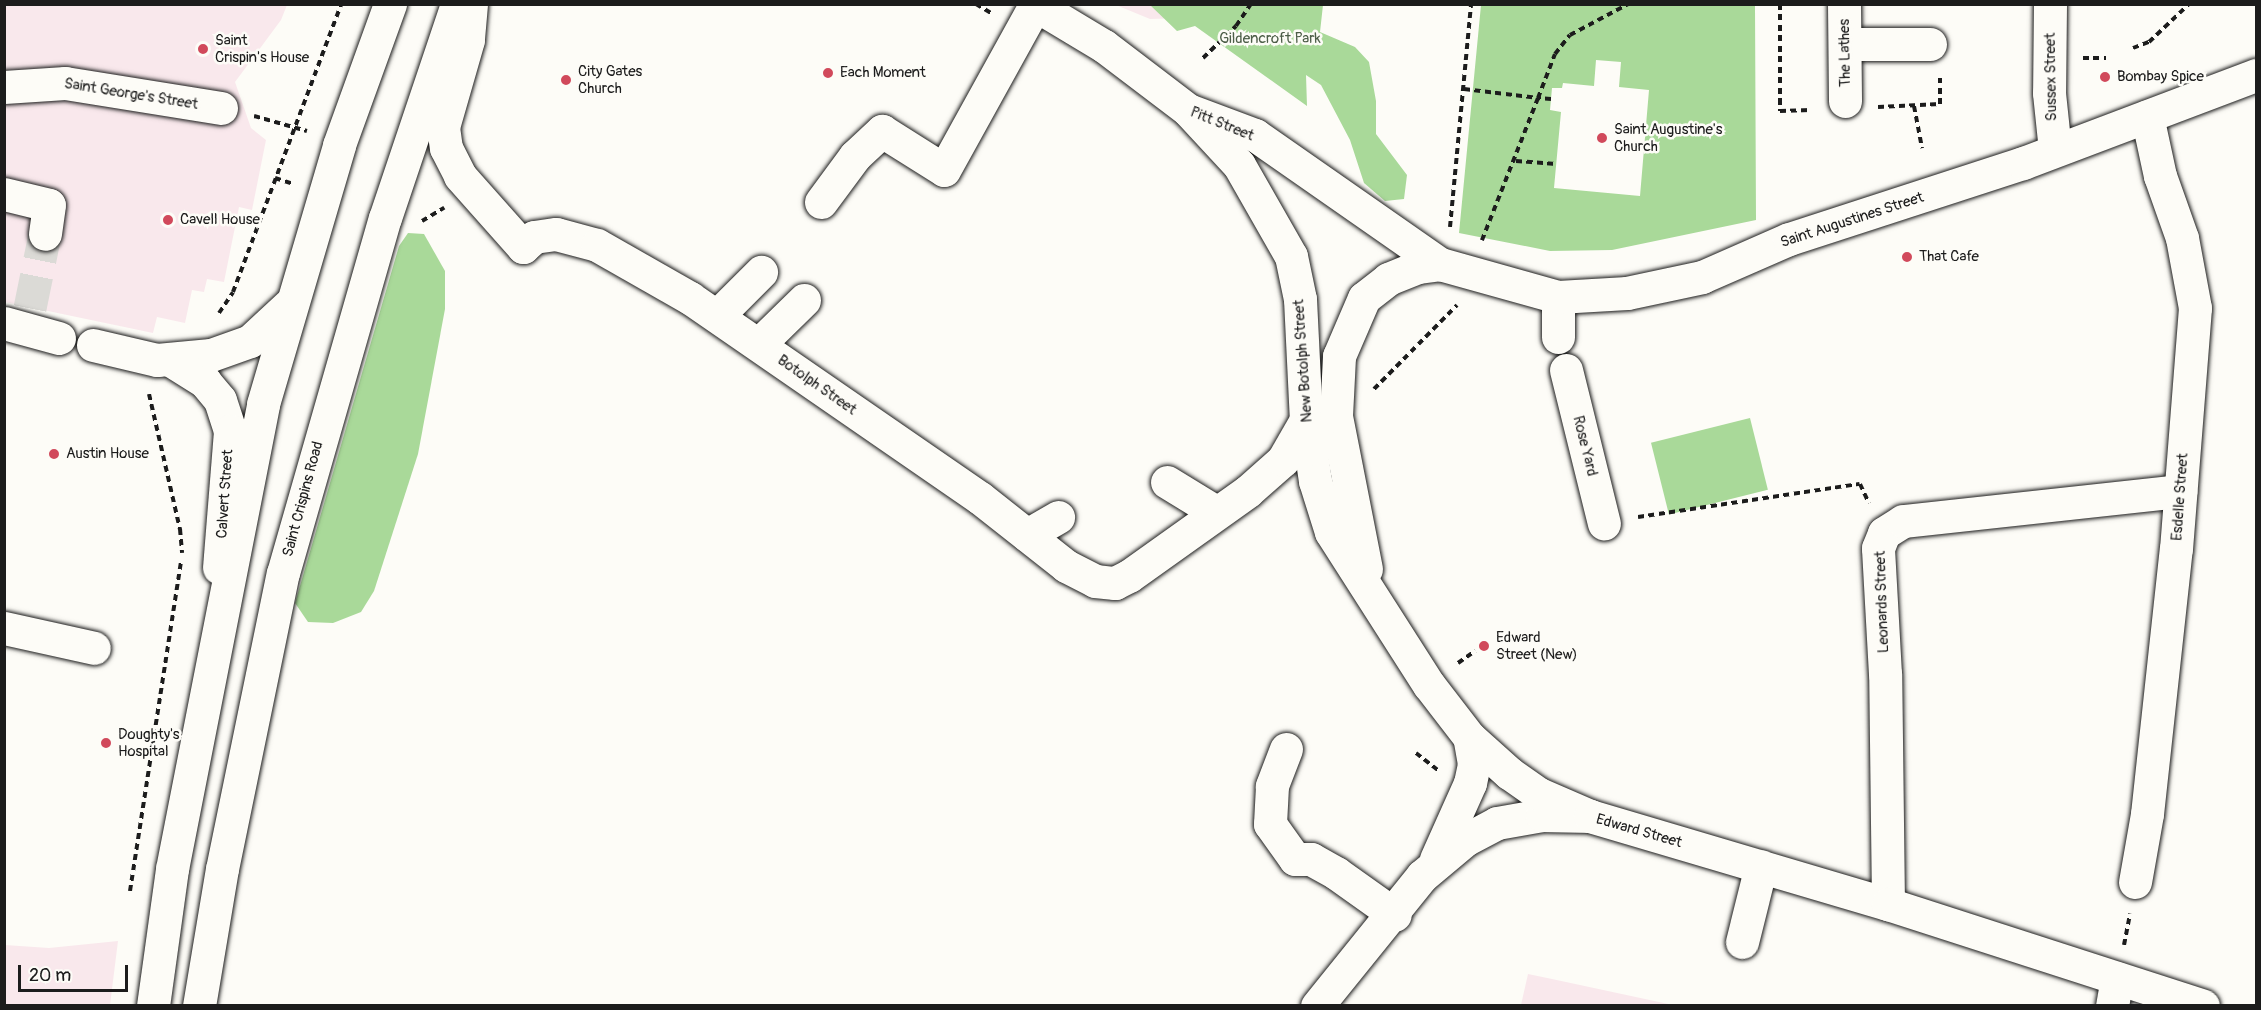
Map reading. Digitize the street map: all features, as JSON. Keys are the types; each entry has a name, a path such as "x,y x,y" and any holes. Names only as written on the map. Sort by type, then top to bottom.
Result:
{"main road":[{"path":"153,1005 172,869 263,404 290,304 339,145 390,4"},
{"name":"Saint Crispins Road","path":"199,1005 259,678 324,423 388,207 457,4"},
{"name":"Botolph Street","path":"471,4 468,40 442,128 446,148 460,176 522,247 534,237 556,234 597,245 718,315 1027,535 1066,566 1095,581 1115,583 1216,512 1250,503 1283,460 1306,420"},
{"name":"The Lathes","path":"1844,4 1845,44 1857,104"},
{"name":"Sussex Street","path":"2050,4 2049,93 2055,150"},
{"path":"822,202 855,156 882,131 944,170 1031,13"},
{"name":"Pitt Street","path":"1031,13 1104,46 1188,110 1255,135 1446,267"},
{"path":"1845,44 1935,58"},
{"name":"Saint Augustines Street","path":"1446,267 1558,297 1628,293 1702,277 1789,239 2055,150 2256,75"},
{"name":"Saint George's Street","path":"4,87 65,82 221,108"},
{"name":"New Botolph Street","path":"1188,110 1239,165 1291,256 1300,299 1306,420 1315,481 1331,532 1429,686 1469,737 1539,794 1590,816"},
{"name":"Esdelle Street","path":"2135,882 2149,791 2180,491 2194,289 2182,238 2160,176 2147,116"},
{"path":"4,194 49,205 45,234"},
{"name":"New Botolph Street","path":"1372,594 1338,432 1339,356 1364,298 1388,279 1417,267 1446,267"},
{"path":"718,315 761,272"},
{"path":"1558,297 1558,337"},
{"path":"759,344 804,300"},
{"name":"Calvert Street","path":"93,345 172,361 211,355 250,341 290,304"},
{"path":"13,317 59,338"},
{"name":"Calvert Street","path":"172,361 205,382 220,400 230,431 213,652"},
{"name":"Rose Yard","path":"1566,370 1604,523"},
{"path":"1167,482 1216,512"},
{"name":"Leonards Street","path":"1887,904 1885,674 1878,548 1884,533 1904,521 2180,491"},
{"path":"1027,535 1058,517"},
{"path":"4,628 94,648"},
{"name":"New Botolph Street","path":"1432,866 1470,783 1474,764 1469,737"},
{"path":"1286,749 1272,786 1270,824 1295,859 1311,859 1336,873 1395,915"},
{"name":"Edward Street","path":"1317,1005 1395,915 1432,866 1465,840 1497,823 1542,815 1590,816 1887,904 2114,992"},
{"path":"1742,942 1761,866"},
{"path":"2114,992 2203,1005"}],"path":[{"path":"976,4 1031,13"},
{"path":"1203,58 1236,26 1251,4"},
{"path":"1446,267 1471,4"},
{"path":"1338,432 1395,364 1485,279 1482,240 1555,54 1570,35 1628,4"},
{"path":"1780,4 1780,111 1814,110"},
{"path":"2133,48 2149,42 2189,4"},
{"path":"1857,104 1914,106 1940,104 1935,58"},
{"path":"1464,89 1551,99"},
{"path":"1914,106 1922,148"},
{"path":"1515,160 1556,164"},
{"path":"1604,523 1860,484 1884,533"},
{"path":"2114,992 2135,882"}],"shaded area":[{"path":"5,5 287,5 281,20 235,82 251,128 266,140 252,210 239,207 224,282 207,279 204,292 192,290 185,323 157,317 153,333 5,302"},
{"path":"1116,5 1202,5 1184,18 1150,19"},
{"path":"118,941 110,1005 5,1005 5,945 49,948"},
{"path":"1528,974 1552,979 1673,1005 1521,1005"}],"green space":[{"name":"Gildencroft Park","path":"1150,5 1323,5 1320,32 1355,47 1369,62 1376,101 1376,134 1407,175 1404,199 1385,201 1364,183 1350,140 1321,85 1306,75 1307,106 1195,26 1177,31"},
{"path":"1481,5 1755,5 1756,220 1612,250 1550,251 1459,233","holes":["1596,60 1621,62 1619,87 1649,90 1640,196 1554,188 1561,112 1550,110 1552,88 1562,88 1563,83 1594,86"]},
{"path":"408,233 424,234 445,271 445,309 418,454 374,591 361,612 333,623 308,622 295,603 399,246"},
{"path":"1750,418 1768,490 1669,514 1651,443"}],"tunnel":[{"path":"30,308 45,234"}],"place":[{"name":"Saint Crispin's House","path":"203,49"},
{"name":"Each Moment","path":"828,73"},
{"name":"Bombay Spice","path":"2105,77"},
{"name":"City Gates Church","path":"566,80"},
{"name":"Saint Augustine's Church","path":"1602,138"},
{"name":"Cavell House","path":"168,220"},
{"name":"That Cafe","path":"1907,257"},
{"name":"Austin House","path":"54,454"},
{"name":"Edward Street (New)","path":"1484,646"},
{"name":"Doughty's Hospital","path":"106,743"}]}
